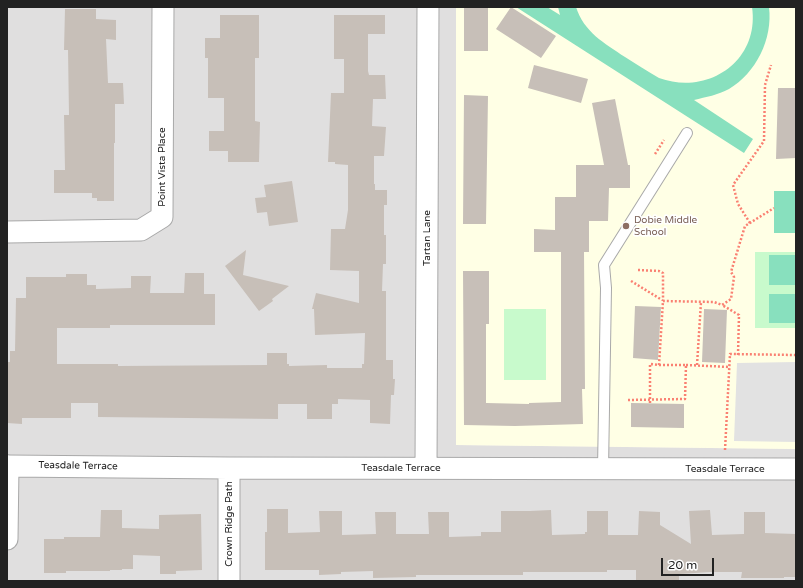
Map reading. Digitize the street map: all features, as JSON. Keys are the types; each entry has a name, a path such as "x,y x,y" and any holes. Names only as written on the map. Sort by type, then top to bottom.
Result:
{"street":[{"name":"Point Vista Place","path":"7,232 141,230 162,217 163,7"},
{"name":"Tartan Lane","path":"426,468 428,7"},
{"name":"Teasdale Terrace","path":"7,466 796,469"},
{"path":"7,466 7,539"},
{"name":"Crown Ridge Path","path":"229,468 229,581"}],"lane":[{"path":"603,469 606,288 604,265 688,133"}],"path":[{"path":"750,223 738,204 733,185 764,141 765,85 770,64"},
{"path":"722,305 731,299 734,277 731,272 745,226 774,208"},
{"path":"638,270 659,271 663,273 659,365"},
{"path":"631,281 662,301 714,302 739,315 738,355"},
{"path":"697,366 701,302"},
{"path":"725,450 730,354 796,355"},
{"path":"650,401 650,364 730,367"},
{"path":"628,400 650,401 685,399 686,365"}],"shaded area":[{"path":"7,7 456,7 456,445 796,449 796,581 7,581"},
{"name":"Dobie Middle School","path":"456,7 796,7 796,449 456,445"},
{"path":"796,362 796,442 734,441 737,363"}],"green space":[{"path":"516,7 547,7 560,15 558,7 576,7 589,30 602,42 625,57 659,78 677,82 695,82 712,78 727,70 739,58 748,43 752,26 752,7 769,7 770,19 765,43 761,54 747,74 739,82 725,91 694,100 753,139 744,153"},
{"path":"774,191 796,191 796,233 774,233"},
{"path":"755,252 796,252 796,328 755,328"},
{"path":"769,255 796,255 796,285 769,285"},
{"path":"769,294 796,294 796,323 769,323"},
{"path":"504,309 546,309 546,380 504,380"}],"building":[{"path":"464,7 488,7 488,51 464,51"},
{"path":"511,7 556,36 541,58 496,29"},
{"path":"65,9 96,9 96,19 116,20 116,40 106,39 108,83 123,83 124,104 115,104 114,201 97,201 97,198 92,198 92,193 54,193 54,170 65,170 64,115 69,115 68,50 64,50"},
{"path":"220,15 259,15 259,58 255,58 255,121 260,122 259,162 228,162 228,151 209,151 209,131 224,131 224,98 208,98 208,58 205,58 205,38 220,38"},
{"path":"334,15 385,15 385,34 368,34 368,71 369,75 385,75 386,99 373,99 372,126 386,127 384,156 374,156 374,184 375,190 387,190 387,205 384,205 386,264 383,264 382,291 386,291 386,360 393,360 393,379 395,379 394,395 391,395 390,424 370,423 370,400 338,399 338,404 332,404 332,419 307,419 307,404 278,404 278,419 98,417 98,403 71,403 71,418 22,418 22,424 7,423 7,362 10,362 10,351 15,351 16,298 26,298 26,277 66,277 66,274 87,274 87,285 96,285 96,289 131,288 131,276 151,276 150,293 184,293 185,273 204,273 204,294 215,294 215,325 110,325 110,328 57,328 57,364 118,364 118,366 267,365 267,353 287,353 287,364 289,364 289,366 327,365 327,368 362,368 362,364 364,364 365,333 315,335 314,309 312,309 316,293 359,303 359,271 330,270 331,229 345,229 348,210 348,165 328,162 331,93 344,93 344,59 334,59"},
{"path":"534,65 588,79 581,103 528,88"},
{"path":"778,88 796,88 796,158 776,159"},
{"path":"464,95 488,96 486,224 463,224"},
{"path":"615,99 628,165 630,165 630,188 609,188 608,221 589,221 589,252 584,252 585,389 582,389 583,424 515,426 464,425 463,271 489,271 489,324 486,324 486,403 529,404 561,402 561,252 534,252 534,229 555,230 555,197 576,197 576,165 604,165 592,103"},
{"path":"292,181 298,222 269,226 267,212 257,213 255,198 266,197 264,185"},
{"path":"246,250 243,275 289,286 272,299 273,301 259,311 225,266"},
{"path":"635,306 661,307 658,360 633,358"},
{"path":"704,309 727,310 725,363 702,362"},
{"path":"631,403 684,404 684,428 631,427"},
{"path":"267,509 288,509 288,533 320,532 319,511 342,511 342,535 376,534 375,512 396,512 396,534 429,534 428,512 449,512 449,537 481,536 481,532 501,532 501,511 551,510 552,535 585,534 585,532 587,532 587,511 608,511 608,535 638,535 639,511 660,512 660,525 691,544 689,511 710,510 712,535 744,534 744,512 765,512 765,533 796,534 796,577 741,578 742,572 710,572 679,574 679,581 636,581 636,570 607,570 607,572 523,572 523,575 416,575 416,577 373,578 373,571 341,572 341,574 319,575 319,570 265,570 265,532 267,532"},
{"path":"101,510 122,510 122,528 159,529 159,515 201,514 202,570 176,571 176,574 160,574 160,556 133,555 133,569 44,573 44,539 64,539 64,537 100,537"}],"place":[{"name":"Dobie Middle School","path":"626,226"}]}
